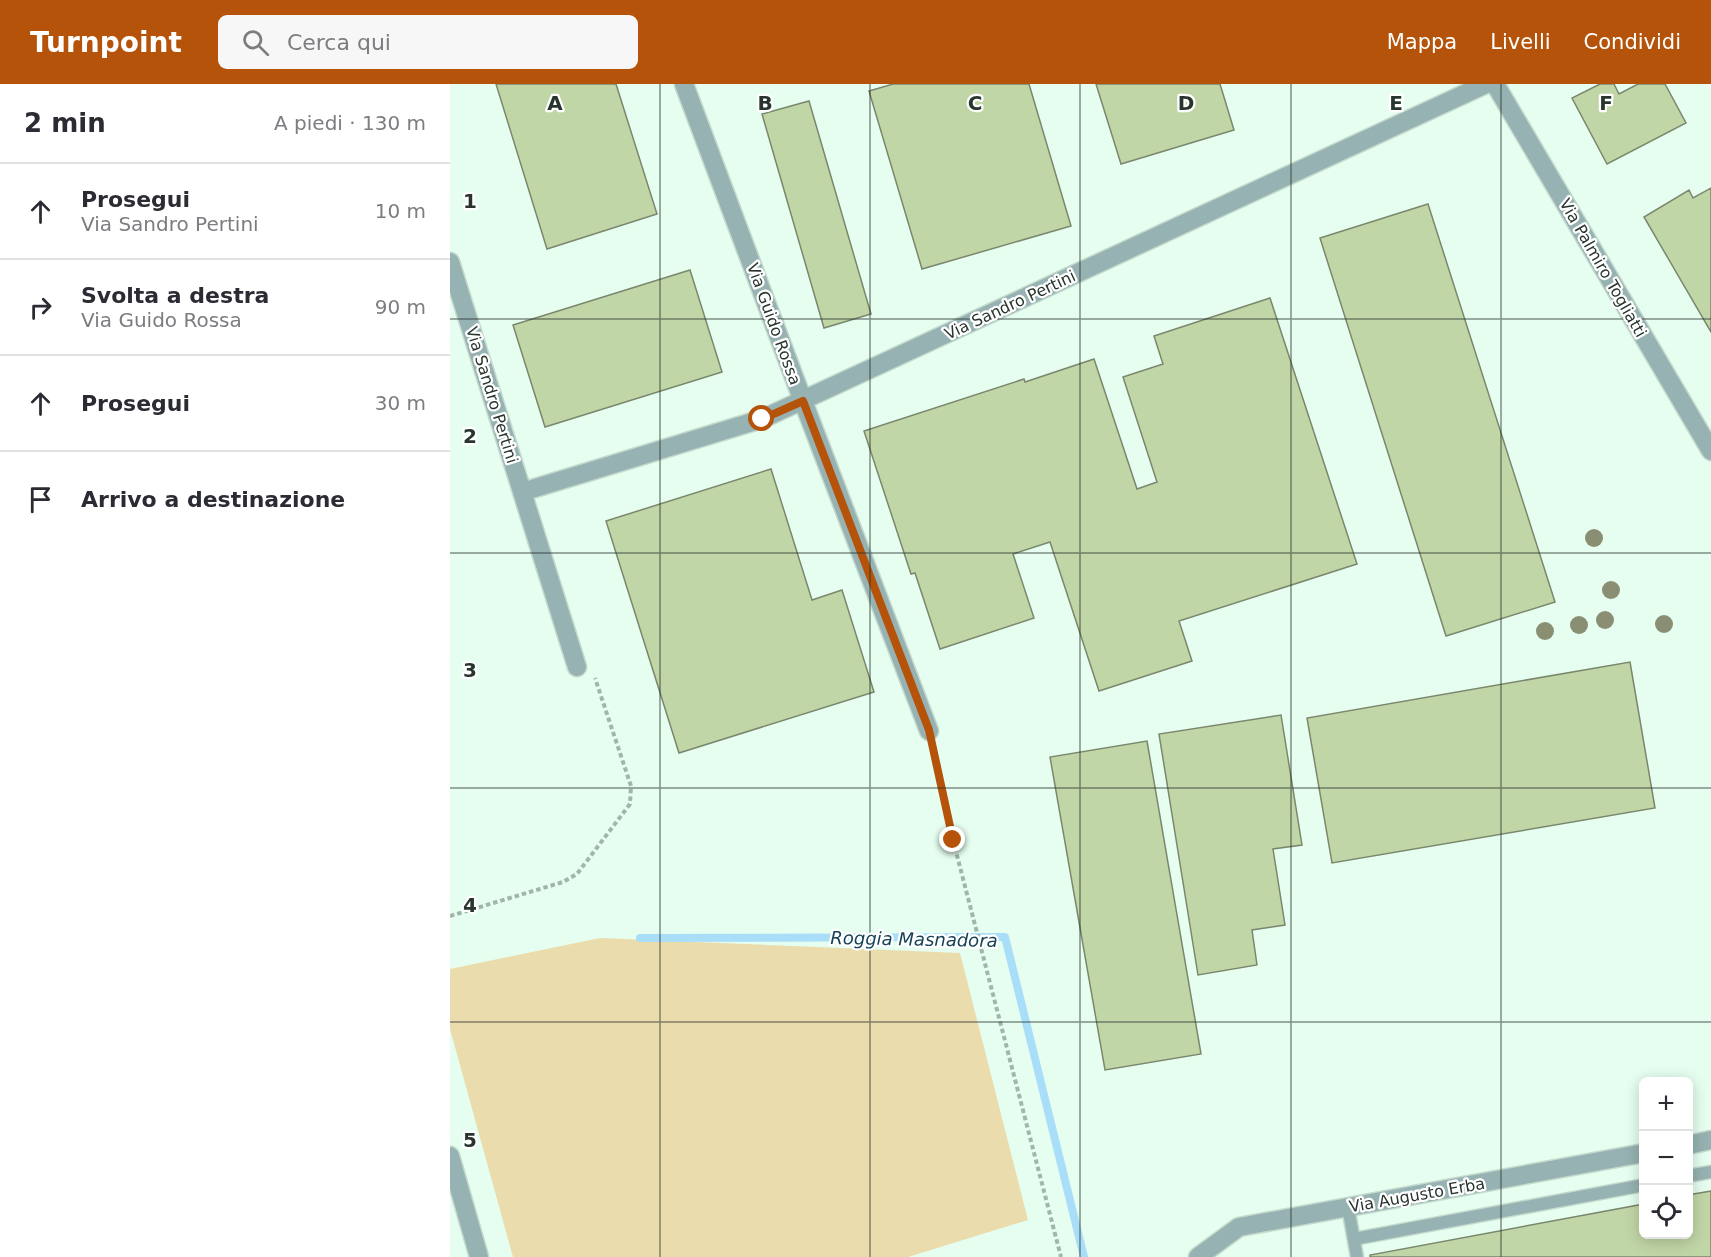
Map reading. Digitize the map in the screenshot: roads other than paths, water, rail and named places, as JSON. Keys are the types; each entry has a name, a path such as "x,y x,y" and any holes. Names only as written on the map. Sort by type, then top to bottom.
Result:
{"street":[{"name":"Via Guido Rossa","path":"684,84 929,730"},
{"name":"Via Sandro Pertini","path":"522,492 762,419 1486,84"},
{"name":"Via Palmiro Togliatti","path":"1495,84 1711,451"},
{"name":"Via Sandro Pertini","path":"450,262 577,667"},
{"path":"1693,1143 1711,1140"},
{"name":"Via Augusto Erba","path":"1198,1257 1239,1227 1639,1154"},
{"path":"450,1156 479,1257"}],"lane":[{"path":"1693,1175 1711,1172"},
{"path":"1354,1239 1639,1186"},
{"path":"1348,1207 1358,1257"}],"waterway":[{"name":"Roggia Masnadora","path":"640,938 1005,937 1084,1257"}]}
